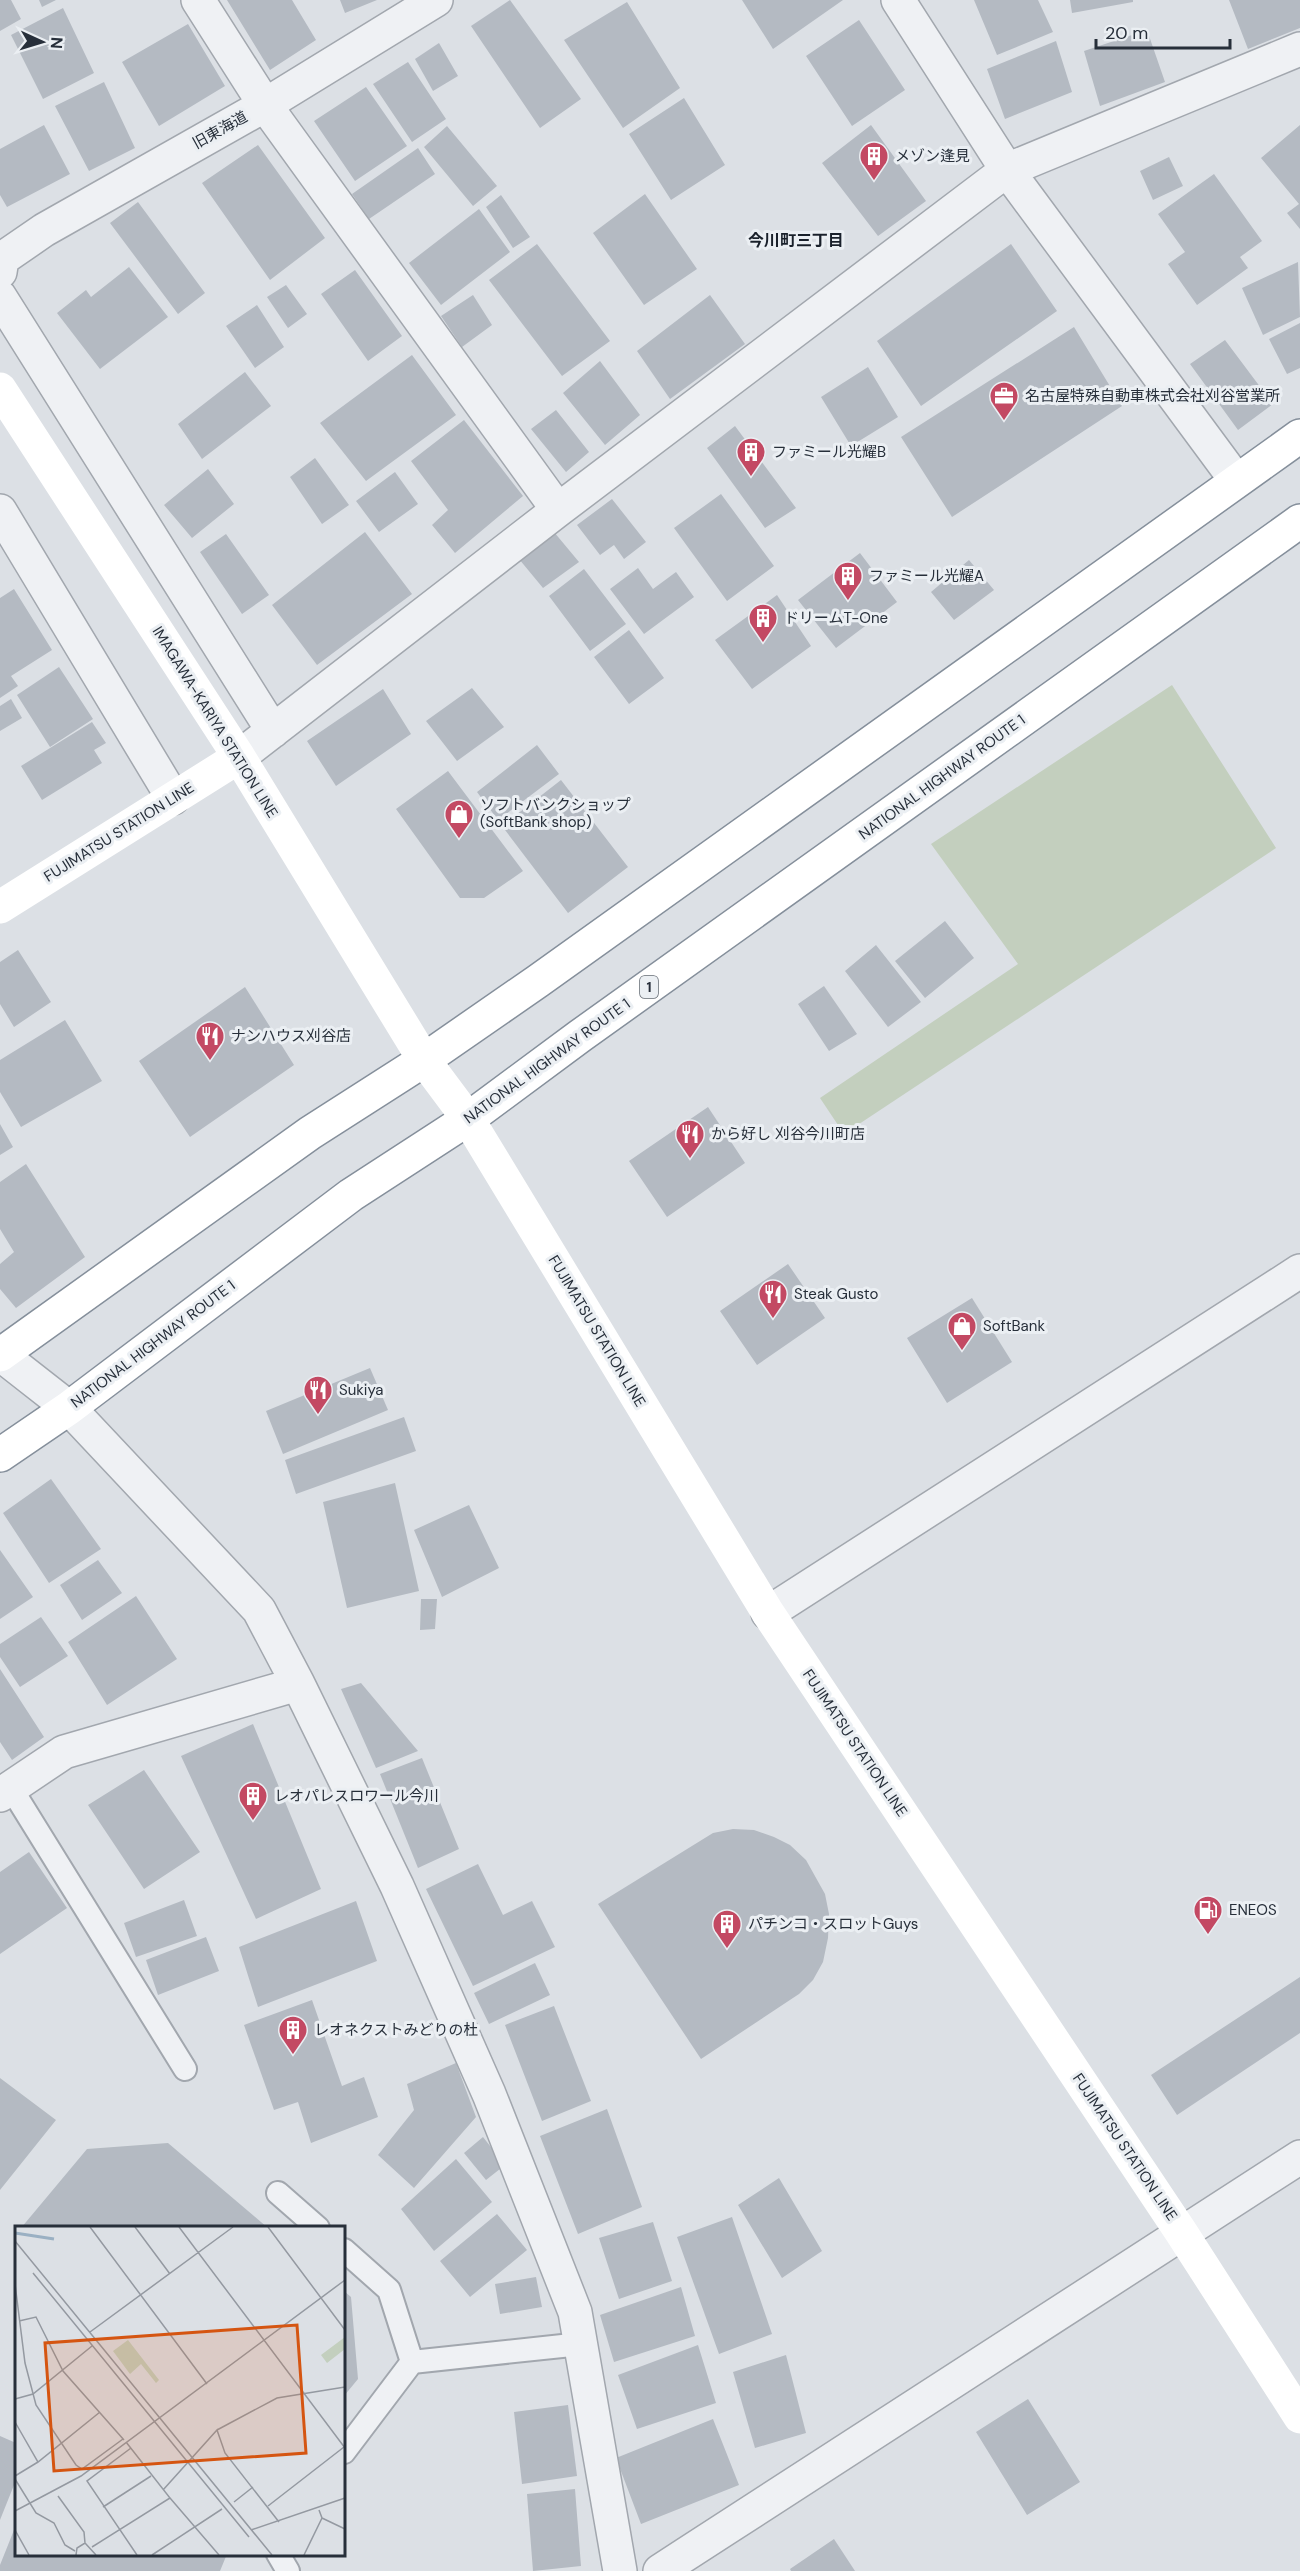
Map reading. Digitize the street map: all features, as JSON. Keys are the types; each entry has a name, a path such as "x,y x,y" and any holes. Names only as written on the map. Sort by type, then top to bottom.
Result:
{"main road":[{"name":"IMAGAWA-KARIYA STATION LINE","path":"0,389 239,757 424,1060"},
{"path":"0,1355 310,1133 424,1060 538,981 1300,436"},
{"name":"NATIONAL HIGHWAY ROUTE 1","path":"0,1455 69,1408 351,1194 468,1119 590,1029 1300,521"},
{"name":"FUJIMATSU STATION LINE","path":"0,907 239,757"},
{"name":"FUJIMATSU STATION LINE","path":"424,1060 468,1119 768,1612 1181,2232 1300,2417"}],"street":[{"path":"198,0 265,105 558,510"},
{"name":"旧東海道","path":"1,265 44,230 265,105 436,0"},
{"path":"898,0 1007,170 1236,480"},
{"path":"239,757 558,510 1007,170 1300,49"},
{"path":"0,297 273,731"},
{"path":"0,511 173,798"},
{"path":"768,1612 1300,1270"},
{"path":"0,1355 69,1408 259,1610 298,1684 396,1886 489,2094 575,2312 620,2571"},
{"path":"6,1792 64,1752 298,1684"},
{"path":"660,2571 1300,2157"}],"lane":[{"path":"6,1792 185,2069"},
{"path":"278,2193 316,2226"},
{"path":"345,2251 389,2290 412,2362"},
{"path":"345,2451 412,2362 581,2344"},
{"path":"279,2556 288,2571"}],"green space":[{"path":"1172,685 1276,848 844,1134 820,1098 1018,964 931,844"}],"building":[{"path":"0,0 11,0 21,19 0,31"},
{"path":"39,0 56,0 42,7"},
{"path":"227,0 292,0 316,40 270,70"},
{"path":"340,0 377,0 345,13"},
{"path":"510,0 581,99 540,128 471,26"},
{"path":"742,0 843,0 773,49"},
{"path":"974,0 1038,0 1053,32 997,55"},
{"path":"1070,0 1133,0 1133,2 1072,13"},
{"path":"1229,0 1300,0 1300,28 1248,49"},
{"path":"627,2 680,88 623,128 564,40"},
{"path":"63,8 94,73 43,99 11,35"},
{"path":"859,20 905,90 852,126 806,56"},
{"path":"188,24 225,86 159,126 122,62"},
{"path":"1147,30 1165,82 1100,106 1084,51"},
{"path":"1056,41 1072,92 1005,119 987,69"},
{"path":"439,43 458,76 433,91 415,59"},
{"path":"408,62 446,119 412,142 373,84"},
{"path":"104,82 135,148 89,171 55,106"},
{"path":"366,87 407,146 355,181 314,121"},
{"path":"684,98 725,165 671,200 629,134"},
{"path":"44,125 70,174 7,207 0,195 0,149"},
{"name":"メゾン逢見","path":"871,125 926,201 878,236 822,163"},
{"path":"1300,125 1300,229 1287,213 1299,204 1261,158"},
{"path":"447,126 497,186 473,206 424,147"},
{"path":"258,145 325,238 270,280 202,183"},
{"path":"418,148 435,174 369,219 352,194"},
{"path":"1169,157 1183,186 1153,200 1140,171"},
{"path":"1214,174 1262,241 1240,257 1248,268 1197,305 1168,264 1185,252 1158,214"},
{"path":"645,194 697,269 644,305 593,233"},
{"path":"501,195 530,237 513,248 486,207"},
{"path":"138,202 205,293 178,314 110,223"},
{"path":"479,209 510,252 441,305 409,263"},
{"path":"537,244 610,341 562,376 489,280"},
{"path":"1011,244 1057,311 921,406 877,341"},
{"path":"1298,262 1300,317 1263,335 1242,288"},
{"path":"129,267 168,317 100,369 57,313 86,290 91,297"},
{"path":"355,270 402,336 368,361 321,294"},
{"path":"286,285 307,314 288,328 267,297"},
{"path":"473,295 492,325 462,347 441,316"},
{"path":"710,295 745,344 670,399 637,351"},
{"path":"257,305 284,347 255,368 226,326"},
{"path":"1300,323 1300,368 1287,374 1269,339"},
{"path":"1074,327 1122,406 952,517 901,437"},
{"path":"1225,340 1273,404 1238,430 1190,364"},
{"path":"412,355 456,415 366,481 320,423"},
{"path":"600,361 640,415 605,445 563,393"},
{"path":"868,367 898,417 851,446 821,397"},
{"path":"245,372 271,406 202,459 178,424"},
{"path":"556,410 589,452 566,472 531,429"},
{"path":"464,420 523,496 455,553 432,525 448,510 411,461"},
{"name":"ファミール光耀B","path":"735,426 796,508 765,528 707,448"},
{"path":"315,458 349,505 322,524 290,477"},
{"path":"208,469 234,504 192,538 164,505"},
{"path":"395,472 418,504 379,532 356,501"},
{"path":"721,494 774,566 727,601 674,528"},
{"path":"612,499 646,542 624,559 614,545 600,555 577,525"},
{"path":"365,532 412,594 317,665 272,605"},
{"path":"554,532 579,562 543,588 519,559"},
{"path":"226,534 269,595 242,614 200,552"},
{"name":"ファミール光耀A","path":"860,553 897,602 836,648 798,600"},
{"path":"969,560 994,590 954,620 931,592"},
{"path":"638,568 653,589 676,572 694,597 644,634 610,589"},
{"path":"584,569 626,624 590,651 549,596"},
{"path":"14,589 52,650 11,676 18,686 0,698 0,598"},
{"name":"ドリームT-One","path":"777,595 811,646 752,689 715,640"},
{"path":"629,630 664,678 629,704 594,657"},
{"path":"59,667 93,719 50,747 17,695"},
{"path":"472,688 504,727 457,761 426,721"},
{"path":"383,689 411,734 336,786 307,741"},
{"path":"11,699 22,718 0,731 0,706"},
{"path":"92,722 106,743 94,750 102,763 42,800 21,766"},
{"path":"537,745 559,774 498,820 477,792"},
{"name":"ソフトバンクショップ (SoftBank shop)","path":"448,771 523,871 484,898 460,898 396,809"},
{"path":"561,780 628,867 568,913 502,826"},
{"path":"945,921 974,958 925,998 895,961"},
{"path":"876,945 921,1002 888,1027 845,971"},
{"path":"18,950 51,1002 14,1027 0,1004 0,962"},
{"path":"824,986 857,1034 829,1051 798,1004"},
{"path":"245,987 294,1065 190,1137 139,1061"},
{"path":"65,1020 102,1081 21,1127 0,1092 0,1060"},
{"path":"708,1107 745,1163 667,1217 629,1161"},
{"path":"0,1124 13,1147 0,1155"},
{"path":"26,1164 85,1257 16,1308 0,1289 0,1264 14,1252 0,1229 0,1182"},
{"path":"788,1264 825,1318 757,1365 720,1311"},
{"path":"972,1298 1012,1362 947,1403 907,1338"},
{"path":"370,1368 388,1410 283,1454 266,1411"},
{"path":"404,1417 416,1451 296,1494 285,1460"},
{"path":"51,1479 101,1549 49,1583 3,1513"},
{"path":"395,1483 419,1591 347,1608 323,1502"},
{"path":"469,1505 499,1568 442,1597 414,1530"},
{"path":"0,1550 33,1597 0,1619"},
{"path":"98,1560 122,1593 82,1620 60,1585"},
{"path":"136,1596 177,1659 107,1705 68,1642"},
{"path":"421,1599 437,1599 435,1629 420,1630"},
{"path":"41,1617 68,1656 20,1687 0,1657 0,1644"},
{"path":"0,1669 44,1737 12,1760 0,1742"},
{"path":"361,1683 418,1751 376,1768 341,1689"},
{"name":"レオパレスロワール今川","path":"253,1724 321,1889 256,1919 181,1756"},
{"path":"422,1758 459,1849 418,1868 380,1774"},
{"path":"144,1770 200,1852 144,1889 88,1805"},
{"name":"パチンコ・スロットGuys","path":"733,1829 754,1830 774,1837 790,1845 806,1860 825,1894 829,1914 828,1938 823,1962 813,1980 799,1994 701,2059 598,1904 713,1833"},
{"path":"29,1852 67,1908 0,1954 0,1872"},
{"path":"478,1864 503,1915 532,1901 555,1947 473,1986 426,1889"},
{"path":"184,1900 197,1936 136,1957 124,1923"},
{"path":"356,1901 377,1961 258,2007 239,1947"},
{"path":"206,1937 219,1971 158,1995 146,1960"},
{"path":"535,1963 550,1995 489,2024 474,1993"},
{"path":"1300,1977 1300,2033 1177,2115 1151,2075"},
{"name":"レオネクストみどりの杜","path":"312,2000 342,2086 364,2077 378,2117 311,2143 298,2102 274,2110 244,2025"},
{"path":"554,2006 591,2101 542,2121 505,2025"},
{"path":"456,2063 476,2117 414,2188 378,2155 414,2110 407,2084"},
{"path":"0,2078 56,2120 0,2190"},
{"path":"607,2109 642,2207 578,2234 540,2136"},
{"path":"483,2137 505,2165 486,2180 464,2153"},
{"path":"168,2143 266,2226 23,2226 87,2149"},
{"path":"456,2159 492,2202 434,2251 401,2209"},
{"path":"779,2178 822,2251 782,2278 738,2205"},
{"path":"497,2214 527,2250 470,2297 440,2261"},
{"path":"732,2217 772,2334 719,2354 677,2237"},
{"path":"653,2222 672,2281 619,2299 599,2238"},
{"path":"536,2277 542,2307 500,2314 495,2284"},
{"path":"681,2287 695,2336 614,2362 600,2315"},
{"path":"345,2292 351,2297 358,2379 345,2395"},
{"path":"698,2345 716,2403 637,2429 618,2375"},
{"path":"786,2355 806,2433 755,2448 733,2372"},
{"path":"1028,2399 1080,2482 1027,2515 976,2432"},
{"path":"568,2405 577,2476 522,2484 514,2412"},
{"path":"713,2419 739,2485 641,2524 616,2458"},
{"path":"0,2436 15,2443 15,2482 0,2520"},
{"path":"575,2489 581,2566 533,2571 527,2494"},
{"path":"15,2528 15,2556 226,2556 220,2571 0,2571 0,2565"},
{"path":"834,2539 855,2571 791,2571 790,2569"}],"place":[{"name":"メゾン逢見","path":"874,182"},
{"name":"名古屋特殊自動車株式会社刈谷営業所","path":"1004,422"},
{"name":"ファミール光耀B","path":"751,478"},
{"name":"ファミール光耀A","path":"848,602"},
{"name":"ドリームT-One","path":"763,644"},
{"name":"ソフトバンクショップ (SoftBank shop)","path":"459,840"},
{"name":"ナンハウス刈谷店","path":"210,1062"},
{"name":"から好し 刈谷今川町店","path":"690,1160"},
{"name":"Steak Gusto","path":"773,1320"},
{"name":"SoftBank","path":"962,1352"},
{"name":"Sukiya","path":"318,1416"},
{"name":"レオパレスロワール今川","path":"253,1822"},
{"name":"ENEOS","path":"1208,1936"},
{"name":"パチンコ・スロットGuys","path":"727,1950"},
{"name":"レオネクストみどりの杜","path":"293,2056"}],"district":[{"name":"今川町三丁目","path":"796,240"}]}
